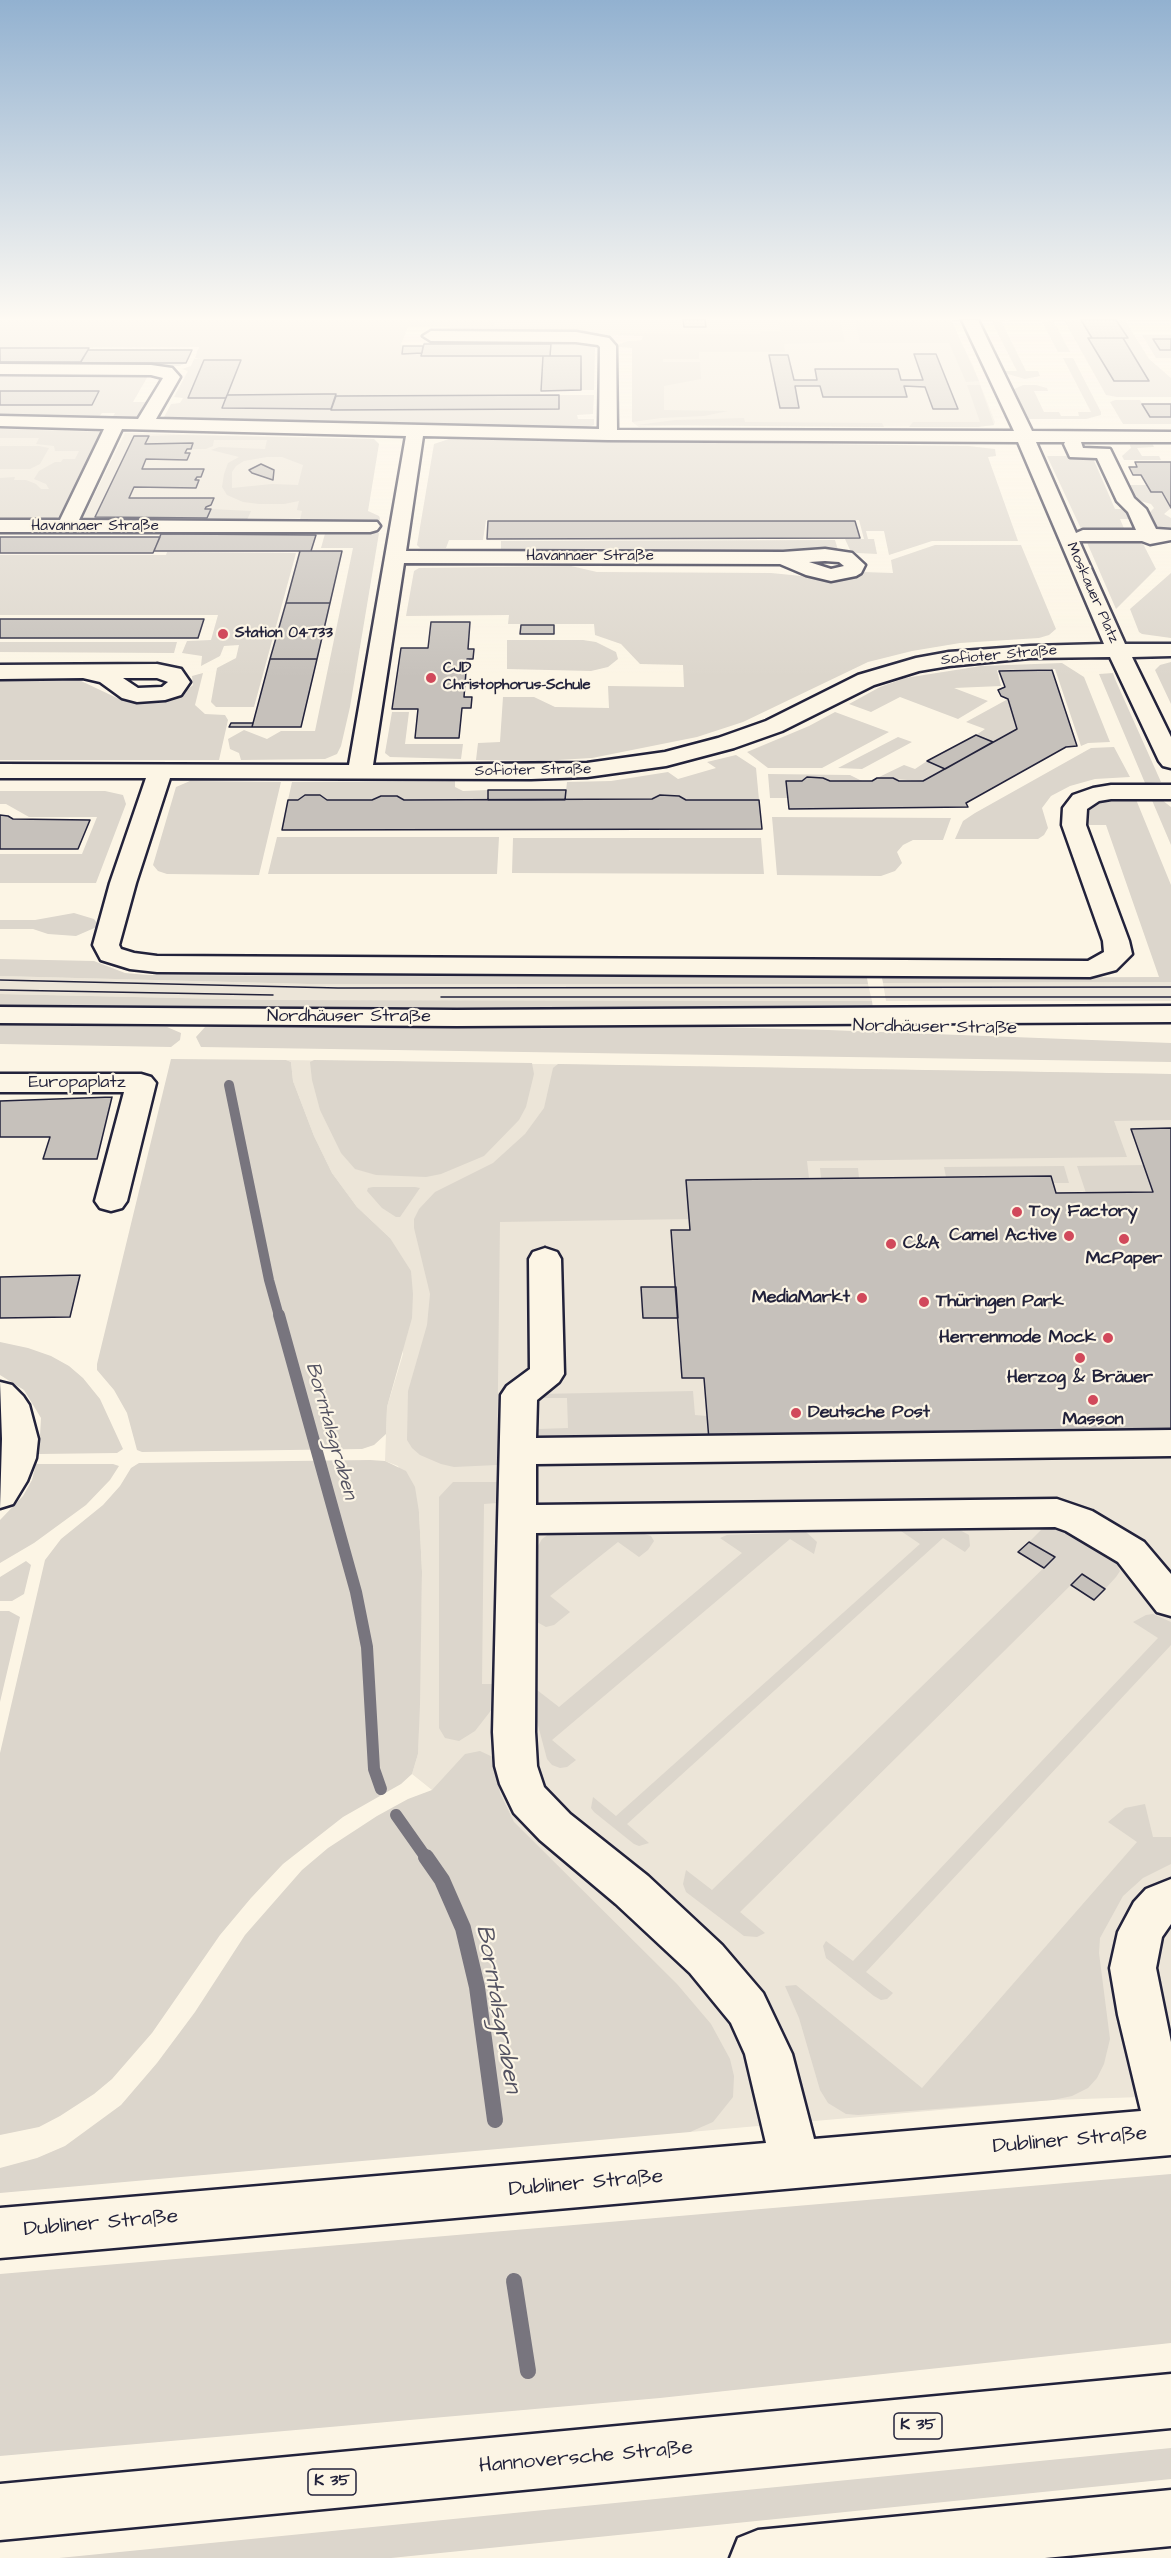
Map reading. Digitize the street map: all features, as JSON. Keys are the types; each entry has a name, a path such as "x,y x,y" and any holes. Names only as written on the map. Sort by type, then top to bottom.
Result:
{"main road":[{"path":"66,527 108,439"},
{"path":"360,771 414,439"},
{"path":"1026,439 1076,536"},
{"path":"1052,453 1074,449 1104,453 1126,501 1136,509 1150,537"},
{"name":"Havannaer Straße","path":"0,526 370,526"},
{"name":"Moskauer Platz","path":"1171,535 1076,536 1117,650 1171,761"},
{"name":"Havannaer Straße","path":"396,557 783,558"},
{"name":"Sofioter Straße","path":"0,771 566,772 647,762 693,753 774,726 866,680 916,665 959,658 1030,652 1171,650"},
{"path":"0,672 85,672"},
{"path":"160,772 123,883 106,945 111,954 130,961 157,964 1090,969 1106,964 1118,954 1116,941 1074,825 1075,808 1082,800 1093,795 1111,792 1171,792"},
{"name":"Nordhäuser Straße","path":"0,1014 457,1018 1171,1014"},
{"name":"Nordhäuser Straße","path":"699,1017 869,1028 1171,1034"},
{"name":"Europaplatz","path":"0,1083 141,1083 111,1201"},
{"path":"545,1258 547,1374 519,1395 514,1740 521,1784 529,1800 555,1827 670,1925 705,1959 747,2008 768,2054 796,2166"},
{"path":"0,1394 11,1405 20,1439 18,1458 9,1481 0,1494"},
{"path":"519,1451 1171,1443"},
{"path":"518,1519 1048,1512 1070,1517 1131,1552 1165,1587"},
{"path":"1171,1898 1162,1902 1140,1932 1133,1968 1139,2007 1171,2132"},
{"name":"Dubliner Straße","path":"0,2233 1171,2132"},
{"name":"Hannoversche Straße","path":"0,2512 1171,2401"},
{"path":"758,2558 1171,2518"}],"shaded area":[{"path":"0,439 97,439 58,517 51,520 0,521"},
{"path":"38,439 97,439 58,517 43,521 0,521 0,478 15,477 14,480 26,480 41,489 49,489 46,484 34,479 39,471 63,459 75,459 79,451 55,451 54,446 36,444"},
{"path":"122,439 367,439 364,511 380,517 379,521 308,521 308,518 83,518"},
{"path":"147,439 374,439 379,444 368,511 379,516 380,520 300,520 302,511 297,510 299,501 284,504 259,504 243,502 227,495 222,487 224,474 228,463 239,457 211,450 219,447 265,449 267,440 214,440 213,446 206,449 191,449 193,443 145,444","holes":["282,457 303,465 298,485 272,484 232,488 232,472 244,461"]},
{"path":"448,439 477,439 968,446 995,449 996,456 988,457 1018,541 932,541 889,555 884,531 866,531 868,539 874,539 877,554 857,553 850,550 845,539 864,539 859,520 486,520 483,540 449,540 446,548 420,548 417,545 434,444"},
{"path":"1129,443 1152,443 1154,447 1137,448 1142,456 1159,456 1161,460 1124,460 1122,456 1131,448"},
{"path":"0,446 49,448 40,464 30,469 0,469"},
{"path":"1047,456 1092,456 1115,509 1125,509 1129,519 1120,519 1126,533 1083,533"},
{"path":"1129,485 1147,485 1151,492 1162,492 1171,508 1164,514 1171,518 1171,529 1157,529 1149,513 1154,508 1151,504 1137,500"},
{"path":"211,509 251,511 247,520 131,521 134,517 207,518"},
{"path":"326,530 346,530 345,533 379,533 350,707 341,746 337,754 325,759 241,760 239,753 230,749 228,739 244,730 267,739 281,731 315,731 353,548 321,548"},
{"path":"1085,538 1140,538 1156,569 1116,609"},
{"path":"835,540 838,550 501,549 501,541"},
{"path":"935,545 1021,545 1056,629 1049,635 1039,638 960,643 912,651 868,662 743,722 697,737 592,758 540,761 476,760 478,743 500,742 503,697 534,697 555,707 609,708 608,686 684,687 683,665 640,664 621,644 595,635 594,624 508,624 509,615 406,616 414,571 419,568 571,566 597,572 771,573 842,580 863,572 893,573 891,560"},
{"path":"167,552 296,553 254,707 216,707 211,702 217,668 236,658 239,645 224,646 220,656 201,666 202,656 182,653 187,641 211,640 218,615 0,615 0,555 166,555"},
{"path":"1171,573 1171,638 1142,634 1139,632 1130,609"},
{"path":"507,640 596,642 616,652 618,659 608,667 591,671 507,669"},
{"path":"0,642 177,642 174,653 0,652"},
{"path":"1171,662 1171,704 1155,670 1160,665"},
{"path":"1062,663 1084,677 1110,742 1088,743 1081,746 1055,669 997,670 1001,686 954,688 988,701 958,719 900,697 871,712 849,704 880,687 905,678 981,666"},
{"path":"203,673 195,705 205,714 225,715 228,720 219,760 0,760 0,680 79,680 117,698 138,703 162,702 182,694 193,685 192,676"},
{"path":"1113,673 1161,782 1145,783 1099,674"},
{"path":"1008,699 1017,729 993,742 976,735 985,729 966,722"},
{"path":"392,712 409,712 405,744 463,744 461,759 390,757 385,753"},
{"path":"835,712 889,732 822,768 768,768 747,752 809,726"},
{"path":"898,737 912,742 862,769 838,768"},
{"path":"1114,747 1130,777 1095,779 1070,786 1051,796 1042,808 1048,828 1038,839 955,839 963,821 975,813 1091,748"},
{"path":"736,755 756,768 759,800 686,800 679,796 660,795 652,799 565,800 567,782 611,781 668,772 678,779 716,768 707,762"},
{"path":"927,761 945,769 923,781 877,778 904,765 915,769"},
{"path":"768,774 850,775 862,781 830,781 807,777 802,781 787,781 788,798 770,798"},
{"path":"190,781 281,782 259,875 167,874 158,871 153,865 176,787"},
{"path":"455,781 455,787 463,791 488,790 488,800 404,800 397,796 381,796 372,800 327,800 320,795 305,795 298,800 288,800 292,782"},
{"path":"0,791 105,791 123,795 126,804 96,883 0,883 0,854 82,854 97,817 29,817 6,804 0,804"},
{"path":"1118,797 1135,797 1171,885 1171,982 883,983 882,978 1159,977 1106,825 1086,825 1085,811 1095,803"},
{"path":"1151,798 1162,800 1171,807 1171,845"},
{"path":"772,817 951,818 943,840 913,840 903,845 897,852 902,863 895,871 881,876 777,875"},
{"path":"277,837 499,837 497,874 268,874"},
{"path":"513,838 761,838 764,874 512,873"},
{"path":"74,913 94,919 99,926 76,936 48,934 33,929 0,929 0,920 35,920"},
{"path":"0,959 94,961 125,973 148,975 867,978 868,984 310,984 0,976"},
{"path":"0,976 310,984 868,984 872,1001 270,1000 0,994"},
{"path":"1171,982 1171,1001 886,1001 883,983"},
{"path":"0,994 270,1000 872,1001 873,1009 56,1006 0,1005"},
{"path":"0,1024 167,1027 181,1033 180,1040 171,1047 0,1044"},
{"path":"640,1025 1171,1043 1171,1062 201,1047 196,1037 205,1027"},
{"path":"171,1059 286,1060 291,1062 293,1081 314,1136 332,1173 357,1207 390,1238 411,1271 412,1318 387,1407 386,1434 374,1445 362,1449 142,1452 137,1450 127,1413 114,1390 97,1370 97,1364"},
{"path":"286,1060 1171,1074 1171,2096 1053,2100 690,2132 432,1790 412,1774 418,1754 422,1572 419,1512 398,1466 385,1461 387,1407 403,1354 390,1238 357,1207 332,1173 314,1136 293,1081 291,1062"},
{"path":"314,1060 532,1063 534,1074 526,1107 519,1120 484,1156 441,1174 426,1177 376,1175 355,1169 341,1153 320,1110 312,1080 310,1062"},
{"path":"558,1064 1171,1074 1171,1120 1114,1121 1127,1157 807,1161 809,1178 687,1180 690,1219 500,1222 497,1465 454,1467 441,1464 420,1455 407,1440 408,1391 427,1325 430,1294 414,1228 414,1219 419,1209 435,1192 493,1163 525,1134 544,1108 553,1068"},
{"path":"1144,1165 1153,1192 1086,1193 1077,1166"},
{"path":"1064,1166 1069,1183 1053,1183 1050,1176 946,1177 944,1167"},
{"path":"820,1168 858,1168 859,1178 821,1178"},
{"path":"368,1188 420,1188 400,1217 396,1217 382,1208 367,1191"},
{"path":"0,1342 51,1356 69,1366 83,1378 100,1399 123,1449 117,1453 39,1454 41,1418 24,1390 0,1375"},
{"path":"693,1391 695,1415 707,1416 709,1440 545,1440 538,1435 538,1429 568,1428 567,1398 538,1398 538,1394"},
{"path":"385,1461 406,1471 415,1487 419,1512 422,1572 420,1704 418,1754 412,1774 401,1784 343,1817 283,1864 220,1935 152,2033 112,2079 94,2094 39,2127 0,2135 0,1753 45,1560 61,1539 103,1505 120,1486 131,1468 139,1463"},
{"path":"36,1464 113,1464 119,1466 110,1480 86,1505 34,1543 0,1563 0,1520 23,1496 32,1480"},
{"path":"453,1482 497,1482 497,1503 484,1504 482,1684 496,1684 496,1704 475,1731 459,1741 445,1738 439,1728 439,1497"},
{"path":"903,1526 958,1529 969,1535 970,1546 965,1552 943,1538 627,1824 649,1843 639,1846 634,1844 594,1812 591,1808 593,1797 616,1816 920,1544 898,1529"},
{"path":"1047,1528 1065,1531 1114,1559 1120,1571 1105,1589 1082,1574 740,1912 765,1933 757,1937 744,1936 686,1892 683,1884 686,1870 712,1890 1054,1558 1029,1542 1041,1530"},
{"path":"638,1532 651,1536 654,1541 648,1550 639,1557 618,1542 550,1596 570,1612 554,1625 546,1627 535,1621 538,1546 542,1539 549,1534"},
{"path":"806,1532 817,1542 814,1554 790,1539 552,1740 576,1760 567,1767 560,1768 552,1765 547,1759 531,1699 537,1690 559,1707 742,1553 720,1538 727,1535"},
{"path":"26,1561 31,1565 24,1594 12,1601 0,1601 0,1577"},
{"path":"0,1611 9,1611 20,1617 0,1702"},
{"path":"1153,1614 1171,1622 1171,1645 866,1972 893,1993 887,1999 881,2000 826,1958 823,1946 826,1941 853,1961 1158,1638 1133,1622"},
{"path":"480,1751 495,1758 500,1793 514,1822 677,1984 711,2024 730,2059 734,2076 733,2097 713,2122 690,2132 0,2193 0,2168 37,2158 65,2146 121,2105 157,2063 195,2012 245,1935 302,1870 328,1848 377,1816 408,1799 432,1790 465,1754"},
{"path":"1145,1804 1153,1837 1171,1837 1171,1864 1143,1878 1123,1896 1100,1938 1099,1953 1110,2039 1104,2064 1097,2078 1088,2088 1072,2096 1053,2100 858,2115 846,2114 828,2103 820,2090 799,2018 785,1986 796,1985 922,2088 1137,1842 1108,1822 1125,1808"},
{"path":"1171,2174 1171,2343 660,2398 0,2456 0,2274"},
{"path":"1171,2448 1171,2479 391,2558 59,2558"}],"building":[{"path":"132,439 147,439 145,444 193,443 191,449 187,449 185,453 190,453 187,460 146,459 142,469 204,469 201,477 195,480 199,480 196,488 134,487 129,498 214,498 211,505 205,509 211,509 207,518 95,517"},
{"path":"1135,462 1171,462 1171,508 1162,492 1151,492 1141,475 1133,475 1129,467 1137,467"},
{"path":"261,464 274,470 273,480 249,470"},
{"path":"488,521 855,521 860,538 487,539"},
{"path":"161,534 316,535 311,551 154,551"},
{"path":"0,537 160,537 153,553 0,553"},
{"path":"300,551 342,551 330,603 286,603"},
{"path":"286,603 330,603 317,659 270,659"},
{"path":"0,619 204,619 198,638 0,638"},
{"name":"CJD Christophorus-Schule","path":"431,622 470,622 468,649 474,649 473,659 467,659 464,697 472,697 471,708 462,708 459,738 415,738 418,709 392,709 401,648 428,648"},
{"path":"521,625 554,625 554,634 520,634"},
{"path":"270,659 317,659 301,727 252,727"},
{"path":"1052,670 1077,746 1066,747 966,803 968,807 789,809 786,781 802,781 807,777 830,781 872,781 877,778 893,778 899,781 923,781 1017,729 1008,699 1001,696 998,690 1005,687 999,671"},
{"path":"231,723 253,723 252,727 229,727"},
{"path":"976,735 993,742 945,769 927,761"},
{"path":"488,790 566,790 565,800 488,800"},
{"path":"305,795 320,795 327,800 372,800 381,796 397,796 404,800 652,799 660,795 679,796 686,800 759,800 762,829 282,830 288,800 298,800"},
{"path":"0,815 13,819 90,820 78,849 0,849"},
{"path":"112,1097 97,1159 43,1159 50,1137 0,1137 0,1101"},
{"name":"Thüringen Park","path":"1171,1128 1171,1434 709,1440 704,1378 682,1378 671,1230 690,1230 686,1180 1051,1176 1056,1193 1153,1192 1131,1129"},
{"path":"80,1275 70,1317 0,1318 0,1277"},
{"path":"641,1287 676,1287 678,1318 643,1318"},
{"path":"1029,1542 1055,1557 1044,1568 1018,1552"},
{"path":"1082,1574 1105,1589 1094,1600 1071,1585"}],"waterway":[{"name":"Borntalsgraben","path":"229,1085 269,1280 279,1316"},
{"name":"Borntalsgraben","path":"279,1315 356,1592 367,1647 374,1769 381,1789"},
{"name":"Borntalsgraben","path":"396,1815 427,1859"},
{"name":"Borntalsgraben","path":"426,1857 442,1880 463,1928 477,1987 495,2120"},
{"name":"Borntalsgraben","path":"514,2281 528,2371"}],"tram line":[{"path":"0,980 338,988 1171,987"},
{"path":"0,990 273,995"},
{"path":"441,997 1171,997"}],"place":[{"name":"Station 04733","path":"223,634"},
{"name":"CJD Christophorus-Schule","path":"431,678"},
{"name":"Toy Factory","path":"1017,1212"},
{"name":"Camel Active","path":"1069,1236"},
{"name":"McPaper","path":"1124,1239"},
{"name":"C&A","path":"891,1244"},
{"name":"MediaMarkt","path":"862,1298"},
{"name":"Thüringen Park","path":"924,1302"},
{"name":"Herrenmode Mock","path":"1108,1338"},
{"name":"Herzog & Bräuer","path":"1080,1358"},
{"name":"Masson","path":"1093,1400"},
{"name":"Deutsche Post","path":"796,1413"}]}
